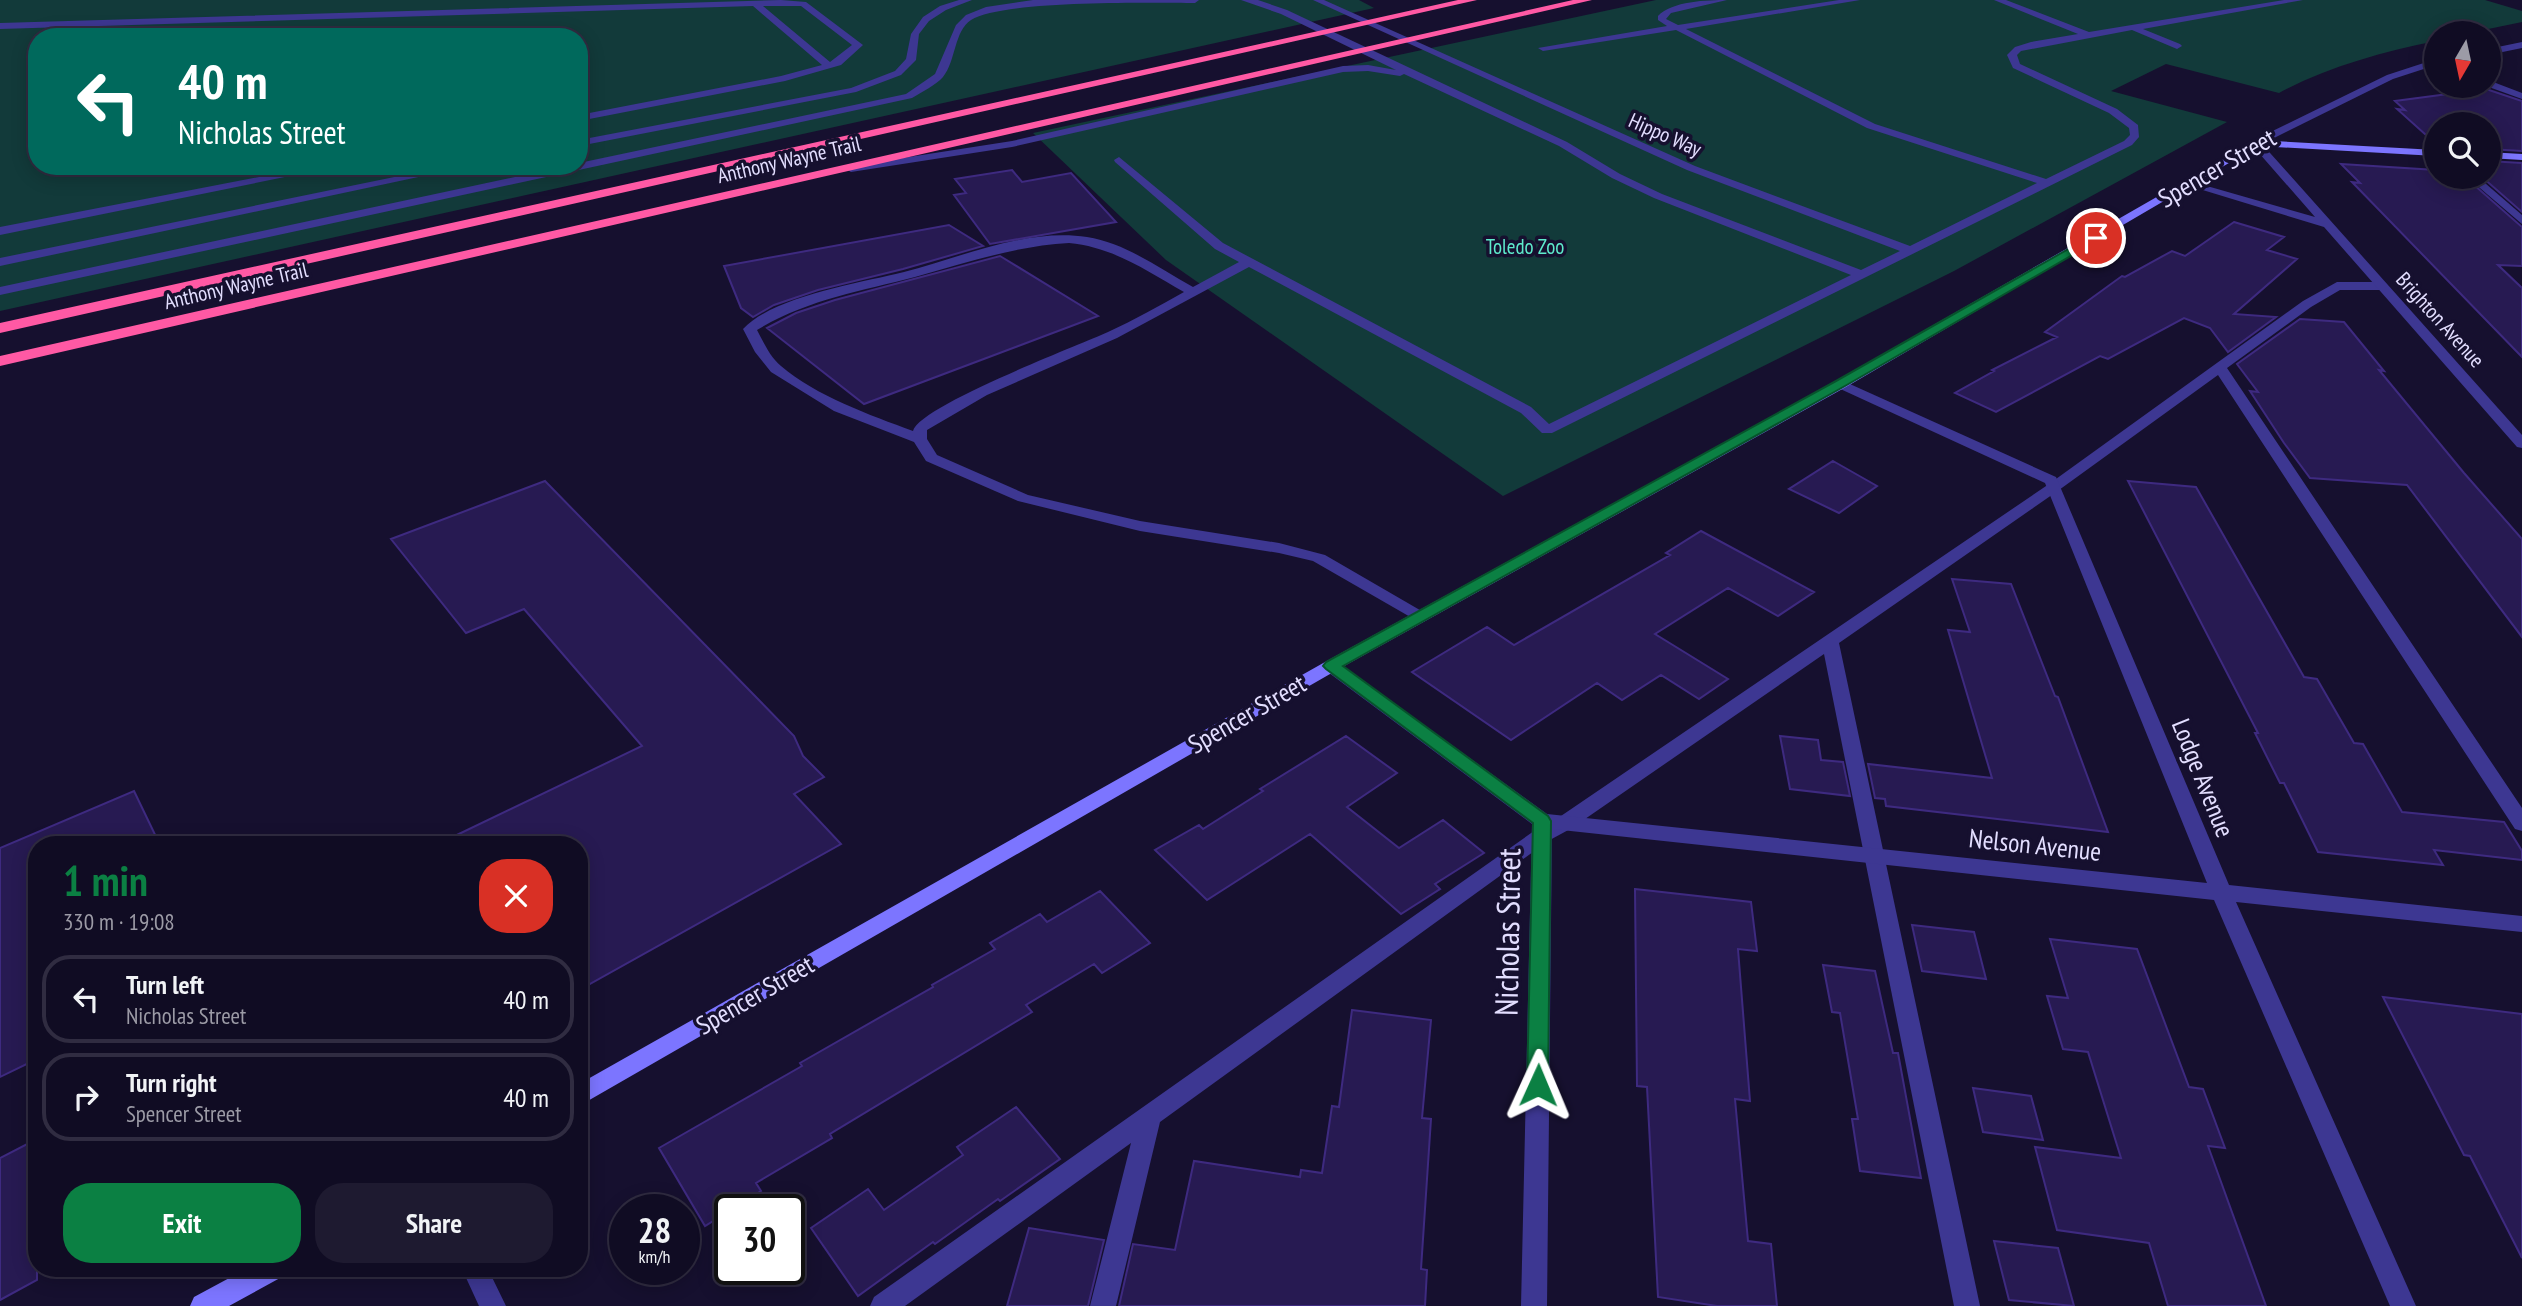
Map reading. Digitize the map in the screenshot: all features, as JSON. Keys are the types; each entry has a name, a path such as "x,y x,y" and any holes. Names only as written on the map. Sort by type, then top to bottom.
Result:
{"highway":[{"name":"Anthony Wayne Trail","path":"0,328 1472,0"},
{"name":"Anthony Wayne Trail","path":"0,361 1587,0"}],"street":[{"path":"588,141 853,90 898,73 911,60 915,34 926,19 943,8 968,0"},
{"path":"588,165 909,96 939,76 948,60 960,25 969,17 986,10 1033,3 1195,0"},
{"path":"1245,0 1278,8 1325,33 1563,144 1616,176 1658,196 1863,275"},
{"name":"Hippo Way","path":"1317,0 1691,168 1910,251"},
{"path":"1723,0 1662,16 1662,20 1871,126 2047,183"},
{"path":"1543,48 1856,0"},
{"path":"1998,0 2088,35"},
{"path":"1119,160 1219,246 1526,410 1547,430 2128,143 2135,135 2134,127 2126,118 2027,72 2012,61 2012,55 2018,49 2299,0"},
{"path":"755,4 829,66"},
{"path":"0,26 803,4 858,45 838,63 782,79 588,116"},
{"path":"2132,27 2177,46"},
{"path":"2501,49 2522,45"},
{"name":"Spencer Street","path":"588,1091 1331,666 1841,384 2256,143 2368,87 2424,67"},
{"path":"830,172 1012,144 1343,69 1393,71 1423,79"},
{"path":"2501,88 2522,96"},
{"path":"2256,143 2424,152"},
{"name":"Brighton Avenue","path":"2256,143 2522,443"},
{"path":"2501,156 2522,157"},
{"path":"0,231 288,175"},
{"path":"0,262 421,175"},
{"path":"0,291 541,175"},
{"path":"2189,184 2326,224"},
{"path":"2486,189 2522,221"},
{"path":"920,439 839,408 776,369 762,352 750,328 766,317 812,301 1029,244 1068,240 1089,241 1119,253 1194,292"},
{"path":"1248,262 1094,343 1013,376 949,407 920,428 920,439 931,458 1023,498 1140,526 1279,548 1319,558 1419,617"},
{"path":"1565,823 2054,486 2307,304 2337,286 2382,286"},
{"path":"2220,367 2522,824"},
{"path":"1841,384 2051,480 2054,486"},
{"name":"Lodge Avenue","path":"2054,486 2221,892 2403,1306"},
{"path":"1829,641 1967,1306"},
{"name":"Nicholas Street","path":"1331,666 1542,828 1534,1306"},
{"name":"Nelson Avenue","path":"1542,828 1565,823 2522,924"},
{"path":"883,1306 1149,1117 1542,828"},
{"path":"1103,1306 1149,1117"},
{"path":"203,1306 256,1277"},
{"path":"479,1277 493,1306"}],"green space":[{"path":"0,0 1359,0 1374,8 0,311"},
{"name":"Toledo Zoo","path":"1656,0 2485,0 2522,11 2522,22 2501,26 2501,21 2424,21 2424,44 2355,61 2316,75 2279,93 2166,64 2111,91 2227,122 1954,271 1503,496 1166,260 1033,133"}],"building":[{"path":"2501,94 2522,101 2522,151 2501,150 2501,112 2424,112 2424,133 2397,109 2405,110 2395,101 2424,97 2501,98"},
{"path":"2501,162 2522,163 2522,212 2496,189 2501,189"},
{"path":"2341,164 2424,169 2424,189 2479,189 2522,227 2522,266 2498,265 2522,288 2522,357 2352,182 2360,183"},
{"path":"1012,170 1022,182 1071,173 1116,222 990,244 954,195 966,193 955,179"},
{"path":"2234,222 2284,237 2267,250 2297,259 2234,314 2276,317 2228,352 2210,328 2184,318 2108,359 2100,356 1996,412 1955,393 1994,371 1992,370 2057,337 2045,332 2122,276 2125,277 2172,251 2185,256"},
{"path":"949,225 983,246 818,290 774,305 753,317 741,308 724,266"},
{"path":"1000,256 1098,316 864,404 767,328 796,313 835,300"},
{"path":"2300,319 2344,322 2384,371 2379,370 2522,539 2522,637 2407,485 2310,478 2284,443 2250,391 2258,392 2237,364"},
{"path":"1833,461 1877,486 1839,513 1789,489"},
{"path":"545,481 794,736 803,756 824,777 794,794 841,844 588,985 588,836 455,836 642,746 524,609 466,633 391,539"},
{"path":"2128,481 2196,487 2304,677 2317,679 2354,743 2363,744 2402,812 2504,822 2522,851 2522,860 2434,850 2443,865 2318,852 2284,783 2280,783 2255,733 2258,733"},
{"path":"1701,531 1814,592 1778,616 1728,588 1655,634 1728,679 1699,699 1661,675 1622,700 1597,683 1511,740 1412,672 1487,627 1514,645 1670,555 1666,553"},
{"path":"1952,579 2011,584 2055,696 2058,697 2108,832 1886,806 1885,799 1875,798 1868,764 1992,778 1948,630 1970,632"},
{"path":"1346,736 1397,773 1347,807 1399,848 1443,820 1484,853 1435,884 1440,889 1401,914 1310,834 1207,900 1155,850 1199,825 1203,829 1263,791 1260,789"},
{"path":"1780,736 1818,740 1821,760 1843,762 1850,796 1790,789"},
{"path":"134,791 156,836 28,836"},
{"path":"28,836 28,1063 0,1077 0,848"},
{"path":"1635,889 1751,902 1757,951 1738,949 1750,1101 1735,1099 1748,1241 1771,1244 1777,1306 1717,1306 1658,1297 1647,1087 1637,1086"},
{"path":"1100,891 1150,943 1102,973 1094,964 1026,1005 1032,1012 830,1134 832,1138 756,1183 761,1191 756,1194 714,1194 714,1220 705,1226 700,1218 700,1194 686,1194 659,1148 802,1066 800,1063 995,949 990,943 1040,914 1047,922"},
{"path":"1912,925 1974,932 1986,979 1922,971"},
{"path":"2050,939 2137,949 2189,1087 2203,1089 2225,1148 2208,1146 2266,1306 2168,1306 2149,1243 2057,1230 2035,1147 2121,1158 2088,1052 2063,1049 2047,996 2068,998"},
{"path":"1823,965 1875,971 1893,1053 1898,1053 1921,1178 1860,1171 1852,1119 1858,1119 1840,1013 1832,1012"},
{"path":"2383,997 2522,1014 2522,1258 2470,1156 2464,1155"},
{"path":"1352,1010 1431,1020 1422,1118 1431,1119 1421,1269 1427,1270 1425,1306 1119,1306 1133,1244 1175,1250 1194,1161 1300,1177 1301,1170 1322,1173 1332,1106 1339,1107"},
{"path":"1973,1088 2031,1096 2043,1140 1983,1132"},
{"path":"1016,1107 1060,1159 935,1244 933,1242 858,1296 811,1228 868,1189 884,1210 963,1155 957,1147"},
{"path":"28,1144 28,1277 37,1277 37,1280 0,1300 0,1158"},
{"path":"1029,1228 1104,1240 1088,1306 1007,1306"},
{"path":"1994,1241 2058,1248 2074,1306 2009,1300"}],"route":[{"path":"1538,1085 1542,821 1331,666 1841,384 2096,238"}]}
